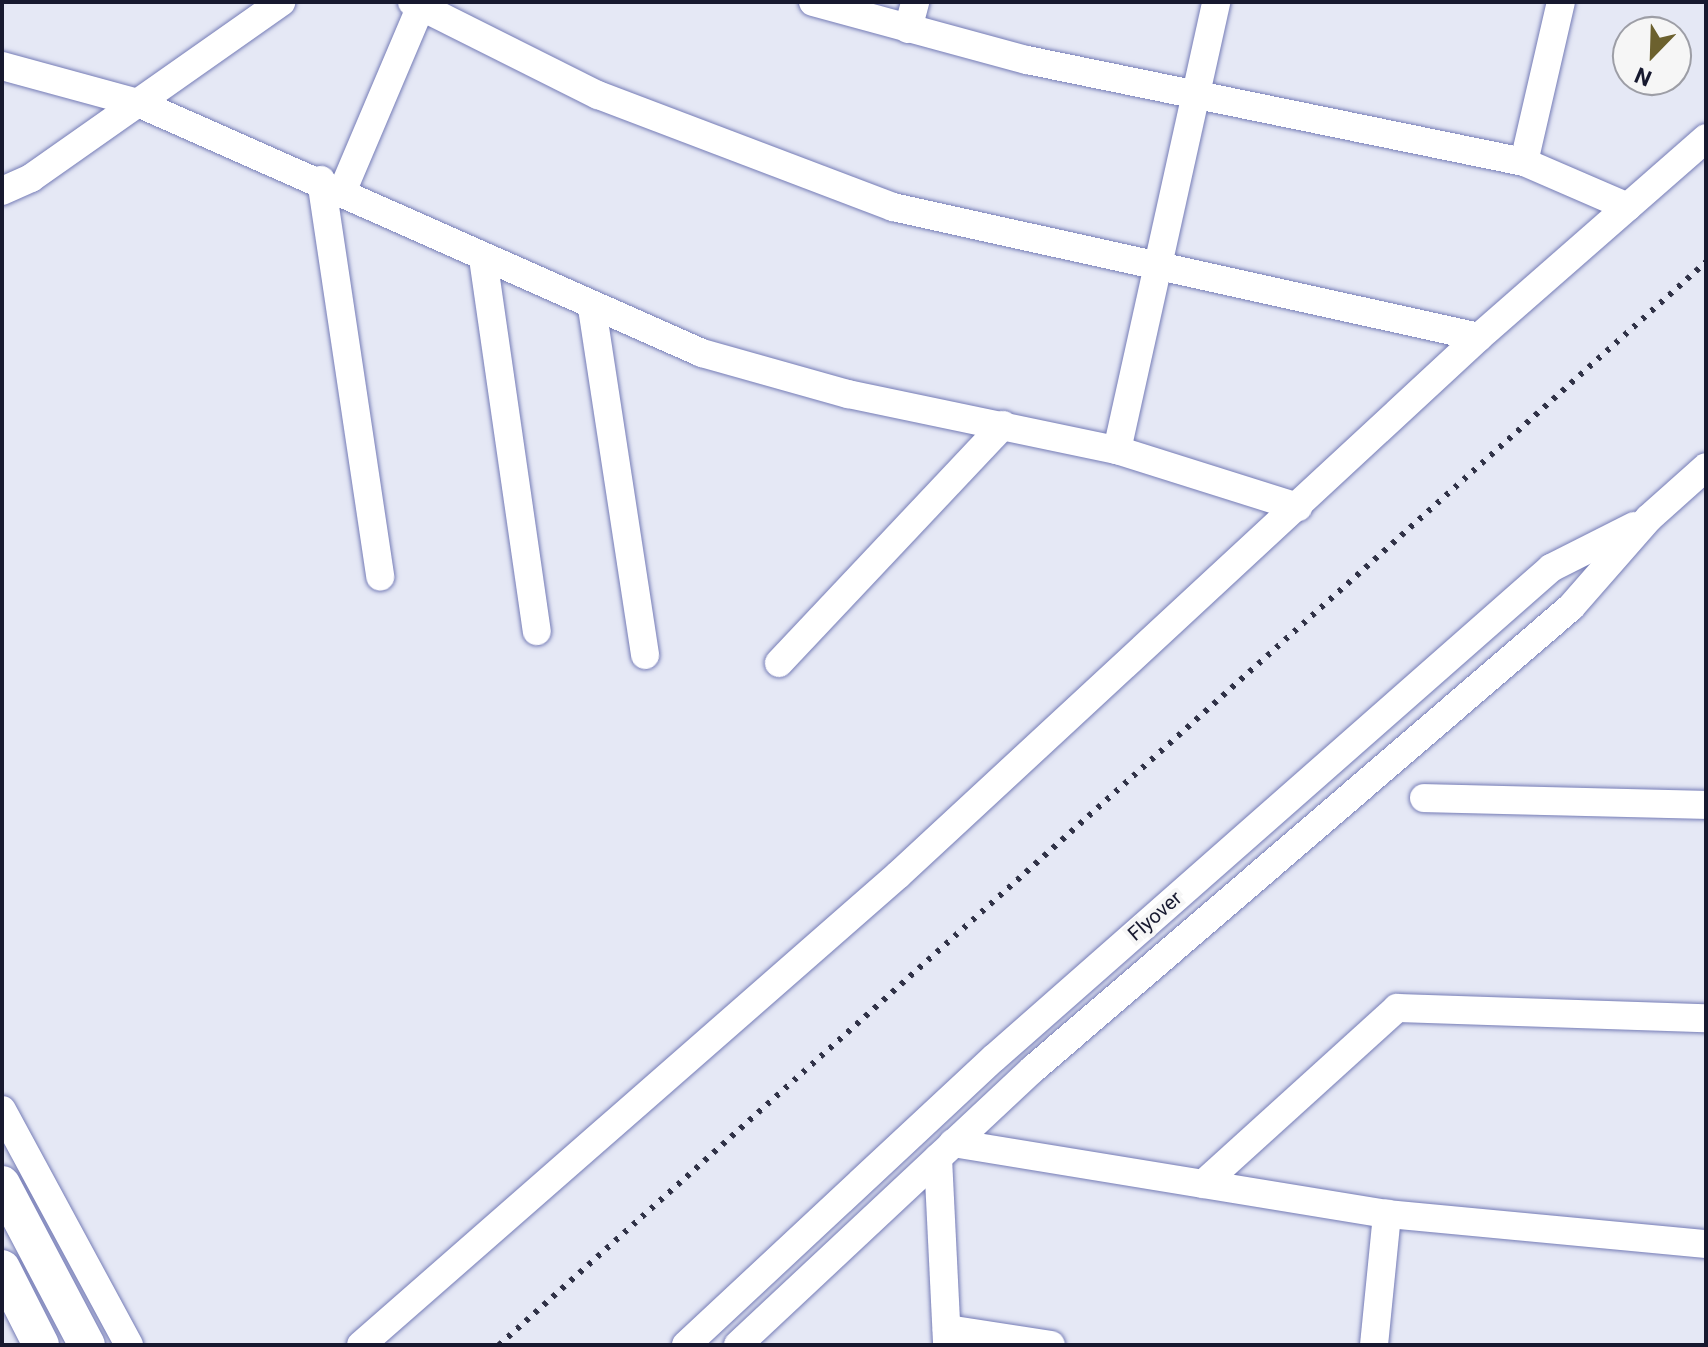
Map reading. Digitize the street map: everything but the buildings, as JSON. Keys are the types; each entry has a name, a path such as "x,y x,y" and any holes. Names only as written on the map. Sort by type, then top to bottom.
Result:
{"main road":[{"path":"2,1184 87,1345"},
{"path":"2,1268 41,1345"}],"street":[{"path":"2,191 31,178 281,2"},
{"path":"813,2 911,15 1197,94 1524,162 1628,207"},
{"path":"1117,450 1161,267 1216,2"},
{"path":"1524,162 1561,2"},
{"path":"380,577 332,186 417,4 598,95 893,207 1479,337"},
{"path":"2,66 138,103 332,186 592,308 777,376 1117,450 1298,507"},
{"path":"361,1345 898,875 1479,337 1706,138"},
{"path":"483,258 537,631"},
{"path":"592,308 645,655"},
{"path":"779,663 1003,425"},
{"path":"738,1345 945,1150 1571,607 1649,518 1706,467"},
{"name":"Flyover","path":"686,1345 994,1058 1525,590 1551,568 1649,518"},
{"path":"1424,798 1706,805"},
{"path":"1203,1184 1397,1008 1706,1018"},
{"path":"2,1110 129,1345"},
{"path":"945,1150 1203,1184 1387,1214 1706,1244"},
{"path":"945,1150 947,1337 1051,1345"},
{"path":"1374,1345 1387,1214"}],"railway":[{"path":"499,1345 1706,262"}]}
